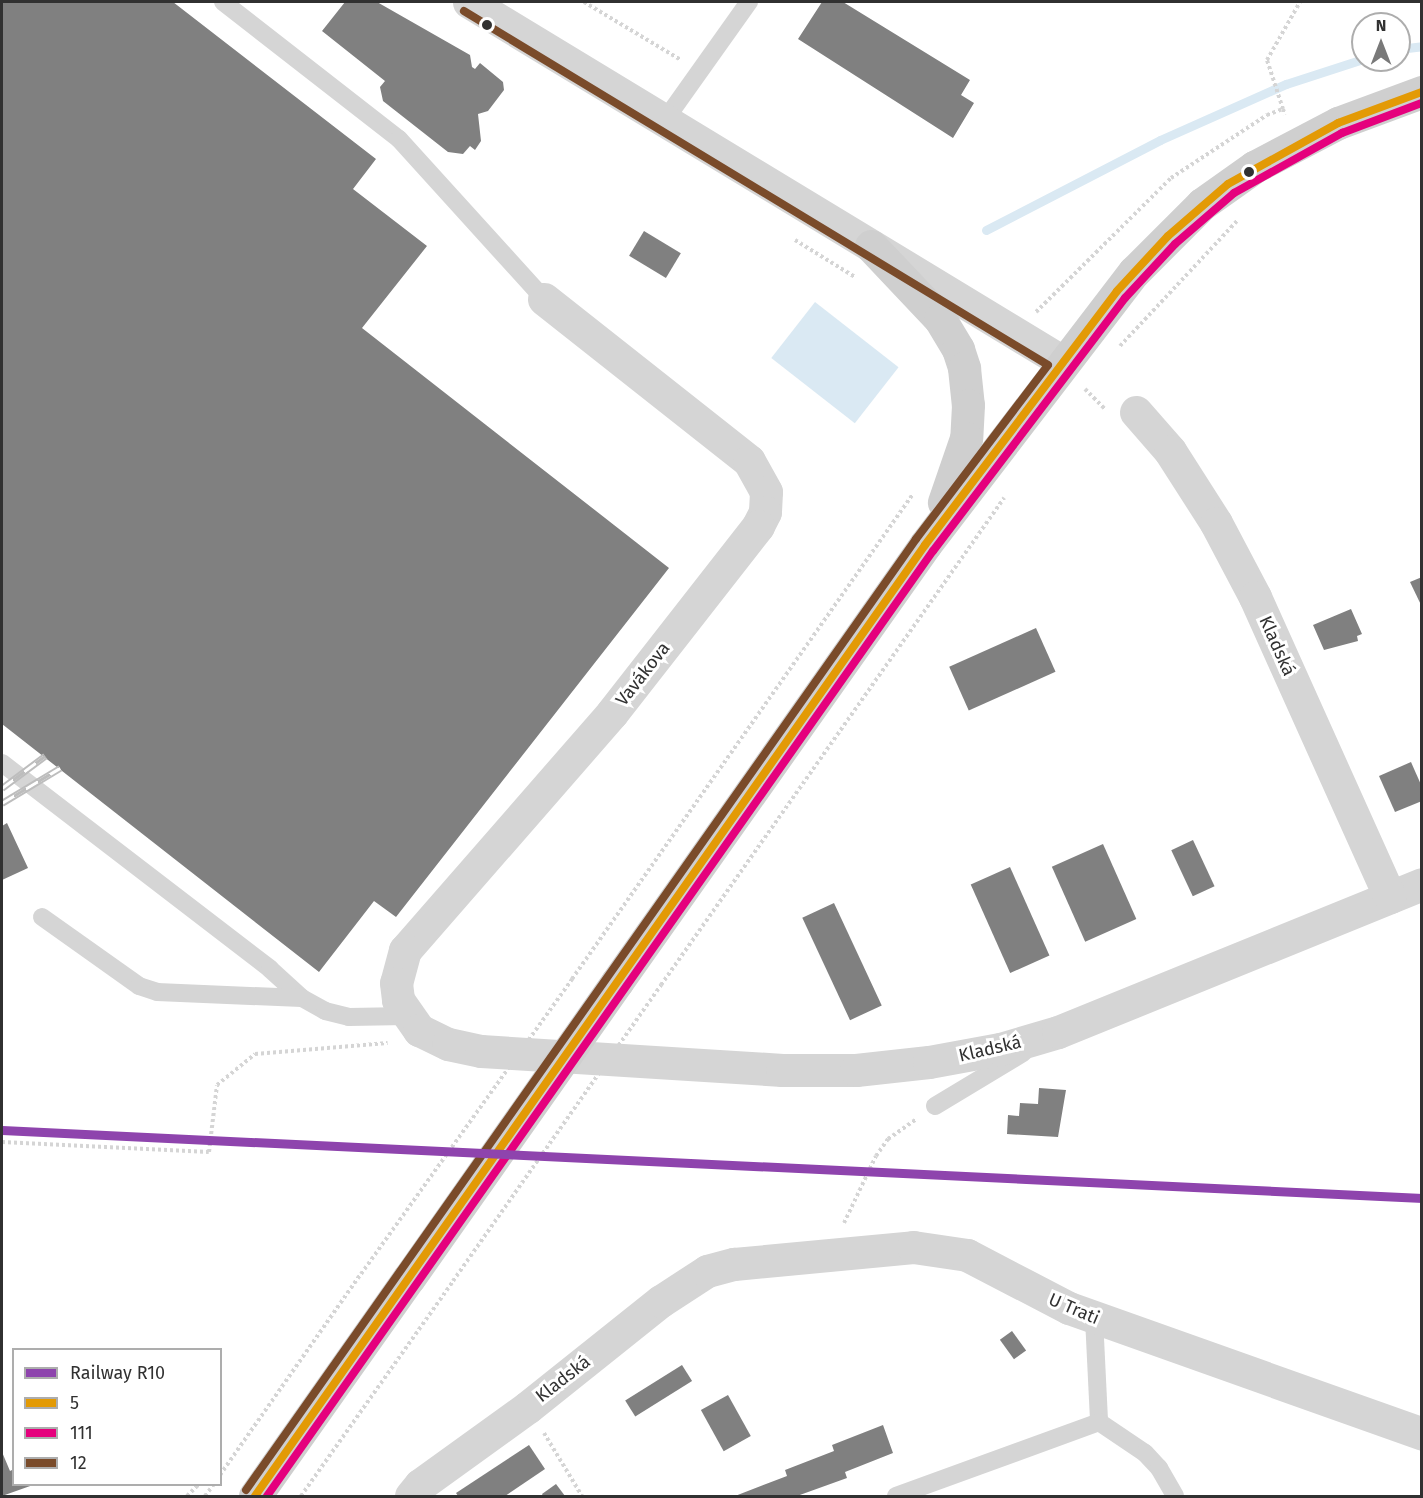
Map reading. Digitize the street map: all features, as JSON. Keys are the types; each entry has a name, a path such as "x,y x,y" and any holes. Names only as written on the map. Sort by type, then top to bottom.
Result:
{"main road":[{"path":"255,1497 926,545 1063,362 1141,264 1202,204 1228,184 1338,123 1422,92"},
{"path":"871,246 940,319 964,368 968,405 966,438 926,545"}],"street":[{"path":"469,2 1063,362"},
{"name":"Vavákova","path":"406,1016 398,1000 396,983 405,950 612,713 758,526 765,512 766,492 749,460 544,299"},
{"name":"Kladská","path":"1136,412 1170,451 1216,523 1255,597 1390,897"},
{"name":"Kladská","path":"437,1039 481,1051 782,1070 856,1070 999,1050 1058,1032 1422,884"},
{"path":"406,1016 418,1030 437,1039"},
{"name":"U Trati","path":"720,1268 913,1247 950,1250 991,1265 1047,1299 1094,1318 1422,1434"},
{"name":"Kladská","path":"411,1497 420,1485 528,1407 661,1301 693,1279 720,1268"}],"lane":[{"path":"224,2 399,139 544,299"},
{"path":"665,120 749,2"},
{"path":"2,762 270,969 302,998 325,1011 349,1017 406,1016"},
{"path":"42,917 139,986 157,992 302,998"},
{"path":"935,1106 1058,1032"},
{"path":"1094,1318 1099,1422"},
{"path":"896,1497 1099,1422"},
{"path":"1099,1422 1145,1453 1159,1468 1174,1497"}],"path":[{"path":"584,2 700,72"},
{"path":"1283,109 1267,60 1300,2"},
{"path":"789,235 865,284"},
{"path":"1078,395 1084,388 1119,423 1136,412"},
{"path":"222,1472 918,488"},
{"path":"301,1497 1005,496"},
{"path":"2,1142 209,1152 217,1085 255,1054 437,1039"},
{"path":"821,1256 852,1211 876,1156 888,1139 935,1106"},
{"path":"528,1407 582,1497"},
{"path":"222,1468 227,1465"},
{"path":"187,1497 198,1486"}],"shaded area":[{"path":"815,302 899,367 855,423 771,358"}],"building":[{"path":"2,2 173,2 376,159 353,189 427,246 362,328 669,568 396,917 374,901 319,972 2,724"},
{"path":"345,2 377,2 470,55 472,67 475,69 480,63 503,82 504,90 488,111 478,114 481,141 475,150 470,146 463,154 448,152 383,101 380,87 385,81 322,31"},
{"path":"822,2 843,2 970,80 961,95 974,103 953,138 798,39"},
{"path":"644,231 681,253 666,278 629,256"},
{"path":"1422,577 1422,607 1410,582"},
{"path":"1351,609 1362,634 1357,636 1358,641 1324,650 1313,625"},
{"path":"1036,628 1056,672 969,710 949,667"},
{"path":"1411,762 1422,787 1422,801 1395,812 1379,776"},
{"path":"7,823 28,868 2,880 2,826"},
{"path":"1193,840 1215,886 1193,896 1171,850"},
{"path":"1103,844 1136,919 1085,942 1052,867"},
{"path":"1010,867 1049,956 1010,973 971,884"},
{"path":"834,903 882,1005 850,1020 802,918"},
{"path":"1039,1088 1066,1090 1058,1137 1007,1134 1008,1115 1019,1116 1020,1103 1038,1104"},
{"path":"1012,1331 1026,1350 1014,1359 1000,1340"},
{"path":"682,1365 692,1381 635,1417 625,1401"},
{"path":"728,1395 751,1436 724,1451 701,1410"},
{"path":"883,1425 893,1453 845,1472 847,1478 797,1496 735,1496 787,1476 785,1470 834,1451 832,1445"},
{"path":"529,1445 545,1469 505,1496 458,1496 456,1493"},
{"path":"2,1452 10,1471 12,1470 12,1486 30,1486 2,1496"},
{"path":"556,1484 565,1496 543,1496 542,1494"}],"waterway":[{"path":"1411,47 1422,46"},
{"path":"986,230 1160,140 1286,84 1351,63"}],"railway":[{"path":"2,788 45,756"},
{"path":"2,803 60,768"}],"rail line":[{"name":"R10","path":"2,1130 1422,1198"}],"transit line":[{"name":"12","path":"246,1490 916,539 1048,365 464,11"},
{"name":"5","path":"255,1496 925,545 1117,291 1168,236 1228,184 1338,123 1422,92"},
{"name":"111","path":"267,1496 933,551 1125,298 1175,244 1234,193 1342,133 1422,103"}]}
